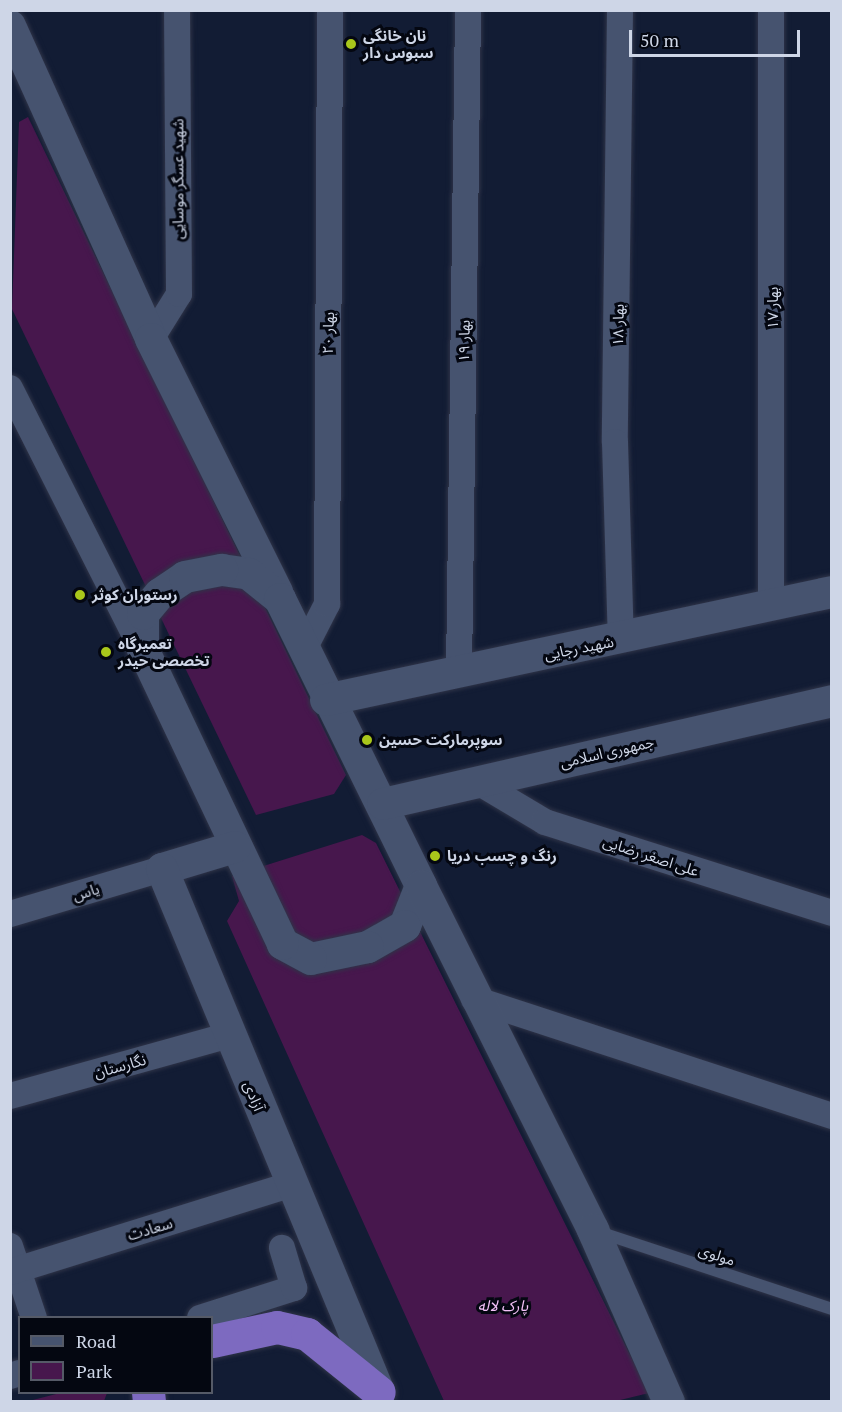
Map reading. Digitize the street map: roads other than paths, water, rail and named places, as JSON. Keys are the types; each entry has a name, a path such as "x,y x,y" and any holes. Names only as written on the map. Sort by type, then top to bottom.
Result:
{"highway":[{"path":"213,1341 277,1327 307,1335 379,1392"}],"street":[{"name":"شهید عسگر موسایی","path":"151,339 179,294 177,10"},
{"name":"بهار ۲۰","path":"303,649 327,604 330,10"},
{"name":"بهار ۱۹","path":"459,672 468,10"},
{"name":"بهار ۱۸","path":"620,10 615,442 621,639"},
{"name":"بهار ۱۷","path":"771,10 771,605"},
{"path":"10,26 151,339 280,598 326,700 383,804 474,999 593,1230 669,1401"},
{"path":"10,388 143,649 277,934 311,959 329,959 394,934 418,905 421,886"},
{"path":"143,649 143,614 185,577 222,570 249,574 280,598"},
{"name":"شهید رجایی","path":"326,700 621,639 831,592"},
{"name":"جمهوری اسلامی","path":"383,804 830,702"},
{"name":"علی اصغر رضایی","path":"478,782 545,822 831,913"},
{"path":"162,869 235,847"},
{"name":"یاس","path":"10,914 162,869"},
{"name":"آزادی","path":"162,869 290,1185 379,1392"},
{"path":"474,999 831,1116"},
{"name":"نگارستان","path":"10,1096 230,1035"},
{"name":"سعادت","path":"14,1271 290,1185"},
{"path":"10,1246 14,1271 34,1316"},
{"path":"203,1316 294,1288 282,1248"}],"lane":[{"name":"مولوی","path":"593,1230 831,1309"}],"place":[{"name":"نان خانگی سبوس دار","path":"351,44"},
{"name":"رستوران کوثر","path":"80,595"},
{"name":"تعمیرگاه تخصصی حیدر","path":"106,652"},
{"name":"سوپرمارکت حسین","path":"367,740"},
{"name":"رنگ و چسب دریا","path":"435,856"}],"park label":[{"name":"پارک لاله","path":"503,1306"}]}
